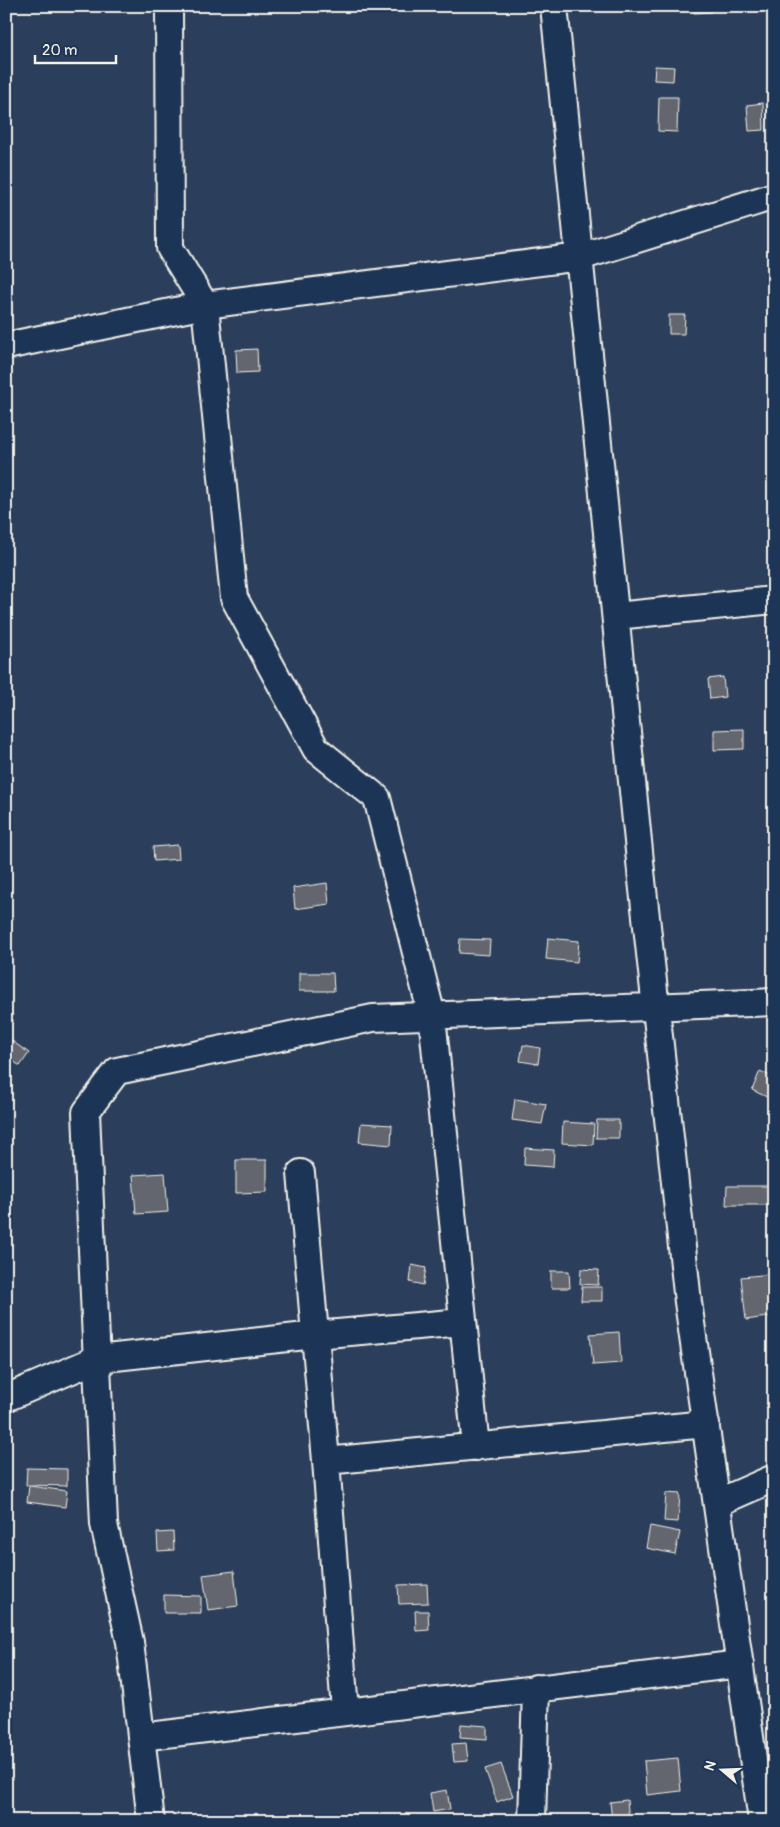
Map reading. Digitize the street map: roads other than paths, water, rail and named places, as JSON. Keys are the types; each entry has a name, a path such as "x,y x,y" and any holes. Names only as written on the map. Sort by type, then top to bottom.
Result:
{"street":[{"path":"169,6 170,248 205,305 234,598 316,749 377,798 432,1016 476,1447"},
{"path":"554,6 688,1302 740,1664 765,1808"},
{"path":"6,346 205,305 580,257 774,196"},
{"path":"616,616 774,600"},
{"path":"151,1821 130,1642 104,1524 86,1112 117,1072 373,1018 774,1002"},
{"path":"301,1173 345,1710"},
{"path":"6,1398 97,1359 315,1335 463,1322"},
{"path":"326,1461 706,1424"},
{"path":"717,1503 774,1478"},
{"path":"141,1737 345,1710 740,1664"},
{"path":"532,1821 536,1688"}]}
